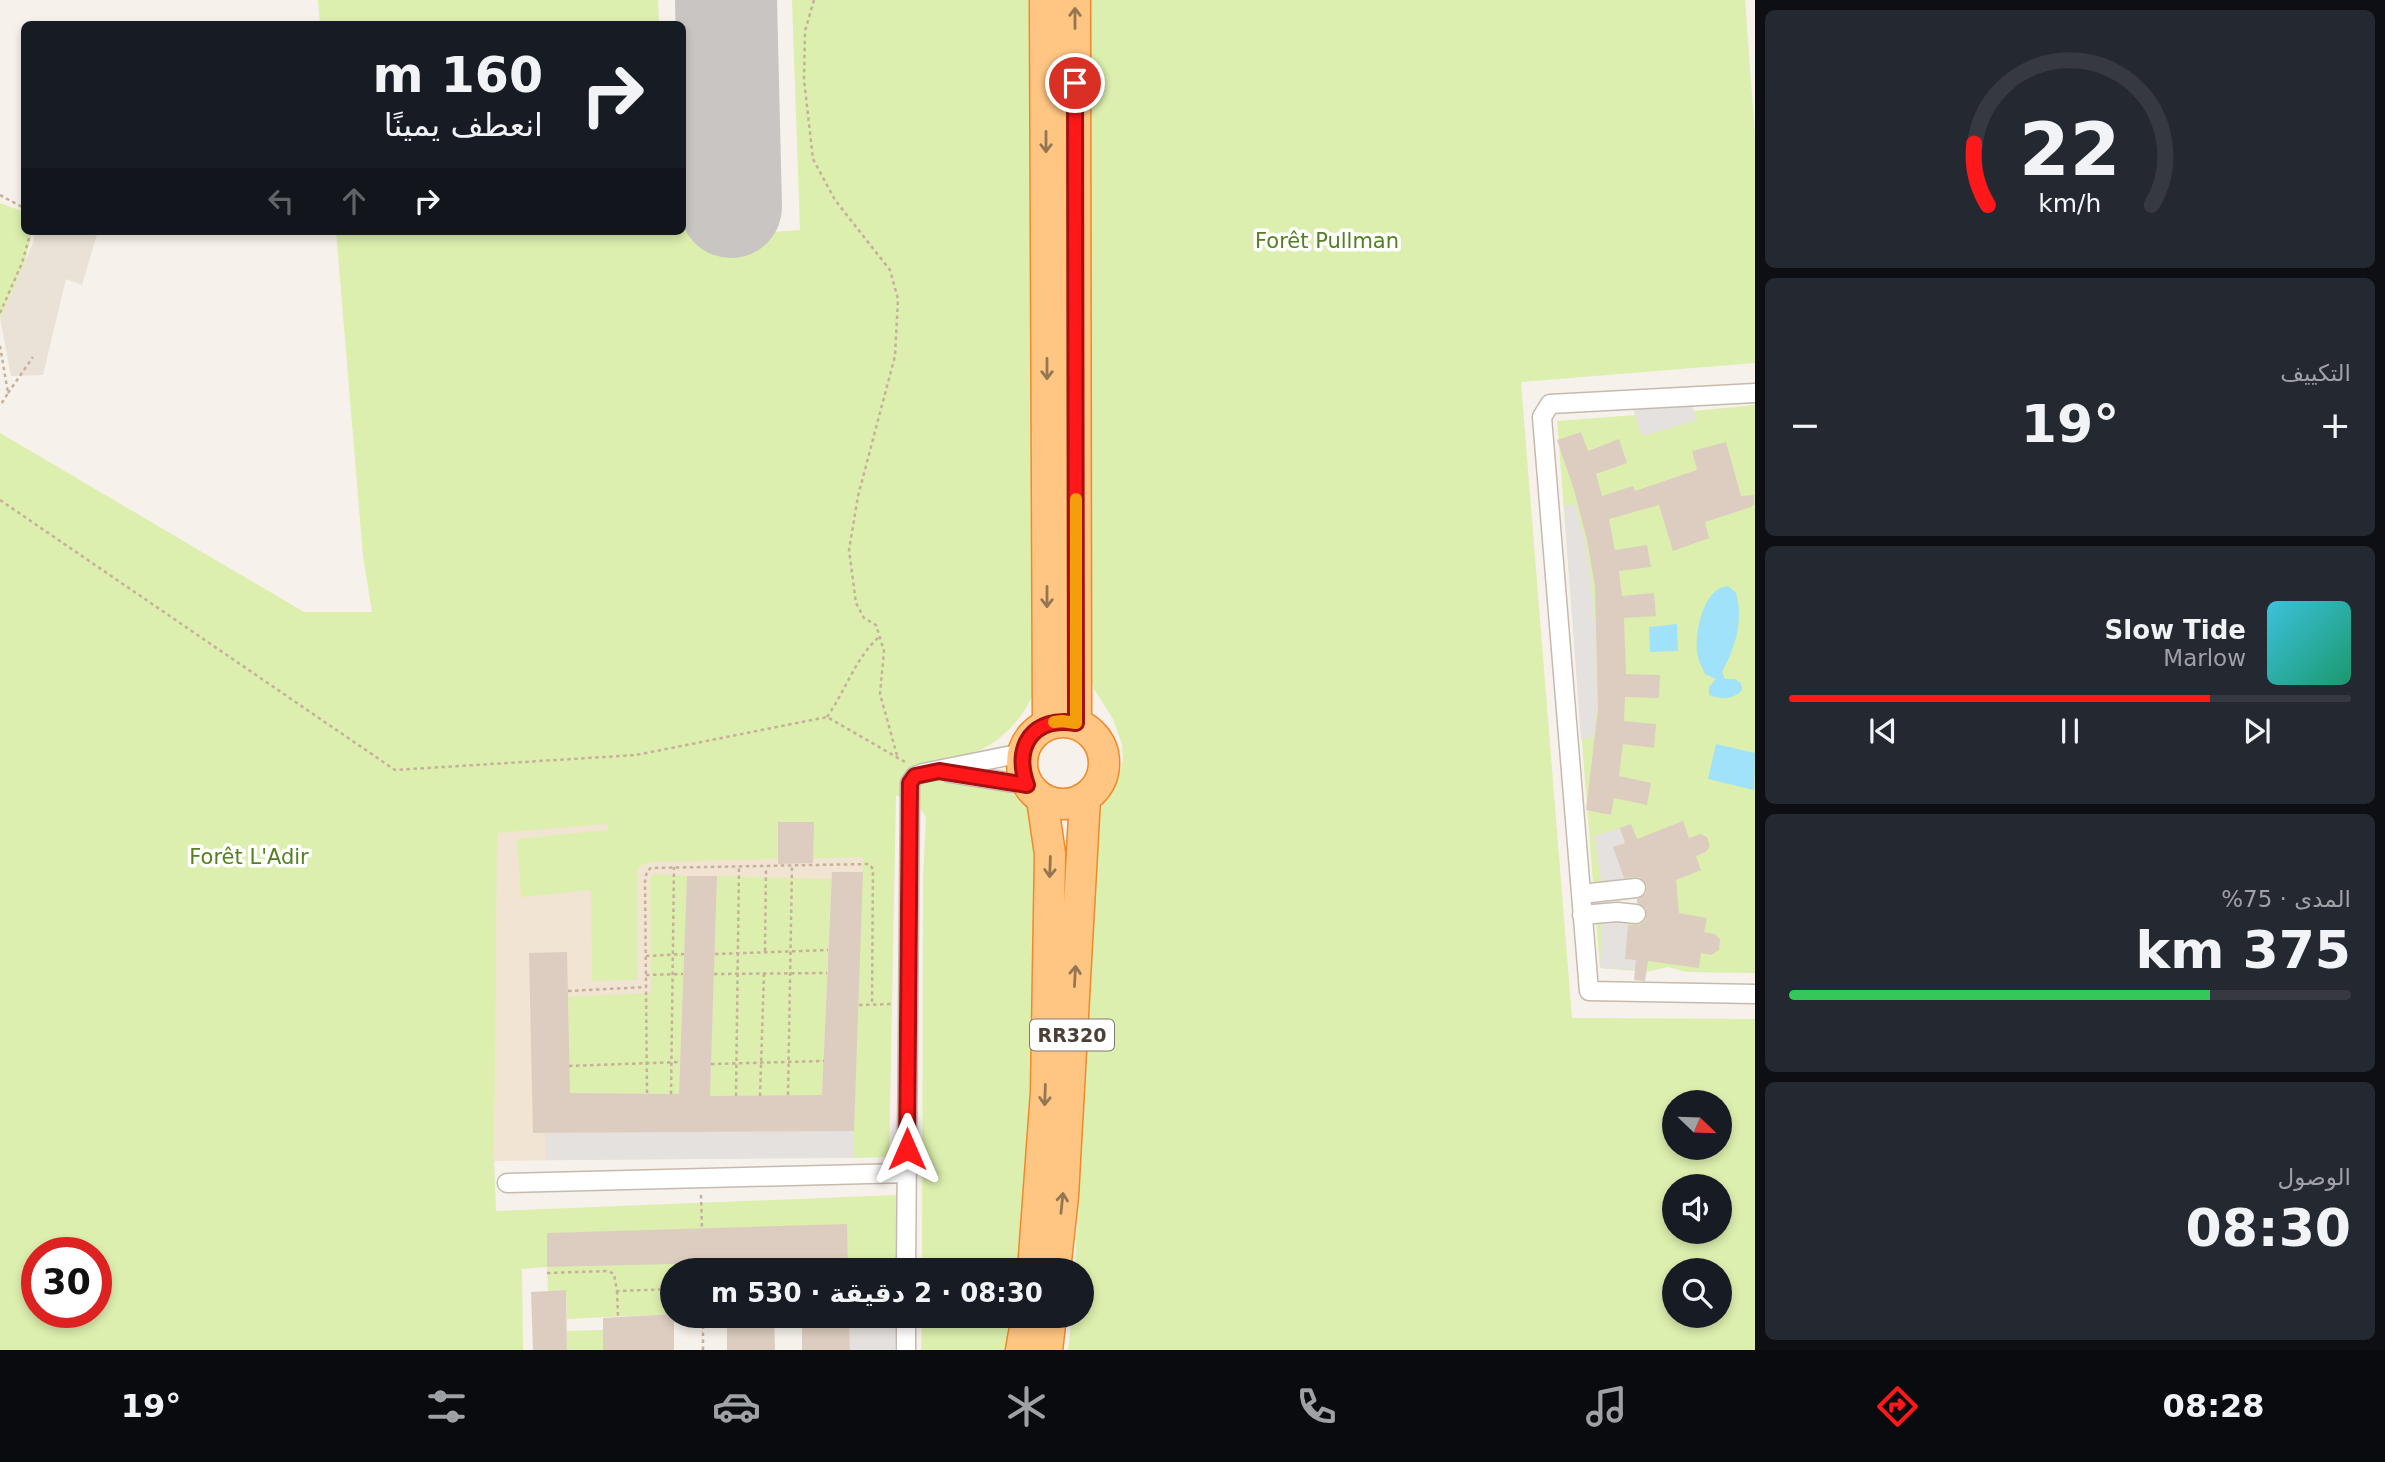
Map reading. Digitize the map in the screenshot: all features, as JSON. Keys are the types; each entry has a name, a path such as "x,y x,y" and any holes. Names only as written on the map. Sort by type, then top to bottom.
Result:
{"highway":[{"path":"1045,0 1062,723"},
{"path":"1062,723 1075,0"},
{"path":"1022,753 1027,740 1036,730 1062,723"},
{"name":"RR320","path":"1056,1258 1064,1182 1085,798 1096,788 1103,774 1104,758 1100,743 1090,731 1062,723"},
{"name":"RR320","path":"1022,753 1021,769 1035,792 1050,855 1046,1092 1034,1258"},
{"path":"1035,792 1056,804 1071,804 1085,798"},
{"path":"1021,1350 1025,1328"},
{"path":"1046,1350 1049,1328"}],"street":[{"path":"1755,393 1550,404 1542,417 1589,991 1755,994"},
{"path":"906,1258 910,783 915,776 1022,753"},
{"path":"931,772 1035,792"},
{"path":"1581,894 1631,889 1632,913 1582,915"},
{"path":"507,1183 907,1173"},
{"path":"906,1328 906,1350"}],"path":[{"path":"814,0 805,30 804,80 813,159 835,200 890,270 898,299 895,356 858,496 849,550 856,603 864,618 876,625 884,651 880,694 898,759"},
{"path":"0,195 21,206"},
{"path":"0,313 22,263 30,235"},
{"path":"0,346 8,393"},
{"path":"0,406 33,357"},
{"path":"0,500 395,770 636,755 827,717 898,759 931,772"},
{"path":"827,717 840,698 856,664 880,636"},
{"path":"647,1093 645,881 647,871 651,868 869,864 873,869 872,1004"},
{"path":"788,1095 792,866"},
{"path":"671,1094 674,867"},
{"path":"736,1096 739,867"},
{"path":"765,953 766,867"},
{"path":"715,954 828,950"},
{"path":"646,956 684,954"},
{"path":"760,1096 764,973"},
{"path":"714,974 827,973"},
{"path":"646,975 683,974"},
{"path":"568,991 646,987"},
{"path":"859,1005 907,1004"},
{"path":"711,1064 824,1061"},
{"path":"569,1066 680,1062"},
{"path":"700,1178 702,1228"},
{"path":"547,1273 608,1271 614,1274 618,1317"},
{"path":"617,1291 660,1289"},
{"path":"704,1328 704,1350"}],"shaded area":[{"path":"34,235 97,235 82,285 66,279 43,375 11,376 0,318 34,241"},
{"path":"1692,405 1697,420 1642,436 1633,409"},
{"path":"1575,504 1585,540 1596,638 1597,707 1594,737 1581,739 1564,506"},
{"path":"895,794 889,1157 494,1161 496,832 681,818"},
{"path":"1620,828 1625,843 1614,848 1627,887 1603,893 1594,836"},
{"path":"1603,913 1629,918 1625,959 1636,960 1635,970 1600,968"},
{"path":"854,1131 853,1158 545,1160 545,1133"},
{"path":"849,1328 896,1328 895,1350 850,1350"}],"green space":[{"path":"318,0 658,0 659,21 320,21"},
{"name":"Forêt L'Adir","path":"792,0 1036,0 1036,688 1021,715 1000,738 982,749 930,766 1021,797 1033,814 1040,839 1034,1127 1020,1258 922,1258 923,876 926,818 920,808 896,795 889,1157 853,1158 863,857 650,862 641,865 637,870 638,980 592,981 591,890 521,897 517,839 608,830 607,824 497,833 494,1161 496,1211 897,1195 896,1258 847,1258 847,1253 818,1258 660,1258 660,1315 567,1319 566,1290 548,1291 547,1267 522,1269 523,1350 0,1350 0,433 304,612 372,612 363,556 336,235 686,235 686,145 697,154 711,191 746,219 773,232 800,230"},
{"name":"Forêt Pullman","path":"1086,0 1745,0 1755,135 1755,363 1521,382 1572,1018 1755,1019 1755,1350 1068,1350 1071,1328 1094,1328 1094,1258 1075,1258 1090,860 1095,821 1119,775 1123,760 1122,744 1113,719 1094,689 1088,668"},
{"path":"0,203 21,211 21,235 31,235 25,262 0,318"},
{"path":"1755,405 1755,973 1686,972 1668,967 1646,972 1600,968 1596,919 1646,909 1644,889 1637,891 1627,887 1624,880 1593,883 1557,421 1635,415 1642,436 1696,420 1694,411"},
{"path":"654,874 687,876 679,1094 570,1093 568,997 651,993 650,879"},
{"path":"717,876 831,879 822,1095 710,1096"},
{"path":"922,1328 1012,1328 1008,1350 921,1350"},
{"path":"603,1330 603,1350 567,1350 567,1331"}],"water":[{"path":"1728,586 1736,593 1739,624 1731,653 1722,672 1725,679 1735,679 1741,683 1742,690 1731,697 1722,698 1709,695 1709,687 1716,679 1705,674 1698,658 1697,644 1699,623 1707,602 1712,594"},
{"path":"1677,624 1678,651 1650,652 1649,627"},
{"path":"1716,744 1755,753 1754,790 1708,779"}],"building":[{"path":"1581,432 1588,451 1619,439 1627,463 1596,474 1602,496 1633,486 1635,491 1697,470 1692,451 1726,442 1741,496 1754,495 1754,504 1751,507 1705,522 1709,538 1673,551 1659,505 1609,519 1615,550 1647,545 1651,567 1619,571 1622,596 1654,593 1656,616 1624,618 1626,674 1660,675 1659,698 1625,697 1624,721 1656,724 1654,748 1623,744 1619,776 1651,783 1647,805 1614,798 1611,815 1586,810 1598,709 1595,587 1587,540 1557,440"},
{"path":"1683,821 1689,838 1700,834 1707,837 1710,846 1706,852 1696,856 1701,870 1676,880 1679,913 1707,918 1704,932 1715,934 1720,939 1719,950 1711,955 1701,953 1699,968 1648,961 1645,981 1634,980 1636,960 1625,959 1628,925 1640,925 1646,920 1646,909 1637,903 1637,899 1646,893 1647,886 1640,877 1624,878 1613,847 1625,843 1620,828 1631,824 1637,839"},
{"path":"778,822 814,822 813,863 778,864"},
{"path":"832,872 863,872 854,1131 533,1133 529,953 567,952 570,1093 679,1094 687,876 717,876 710,1096 822,1095"},
{"path":"847,1224 848,1258 660,1258 660,1264 547,1267 547,1233"},
{"path":"566,1290 567,1350 533,1350 531,1292"},
{"path":"660,1315 660,1328 674,1328 674,1350 603,1350 603,1318"},
{"path":"727,1328 774,1328 775,1350 727,1350"},
{"path":"802,1328 849,1328 850,1350 802,1350"}],"runway":[{"path":"726,0 731,207"}],"slow traffic":[{"path":"1054,722 1076,723 1076,499"}],"route":[{"path":"907,1149 910,783 915,776 939,771 1027,785 1021,769 1022,753 1027,740 1036,730 1048,724 1062,721 1076,723 1075,83"}]}
